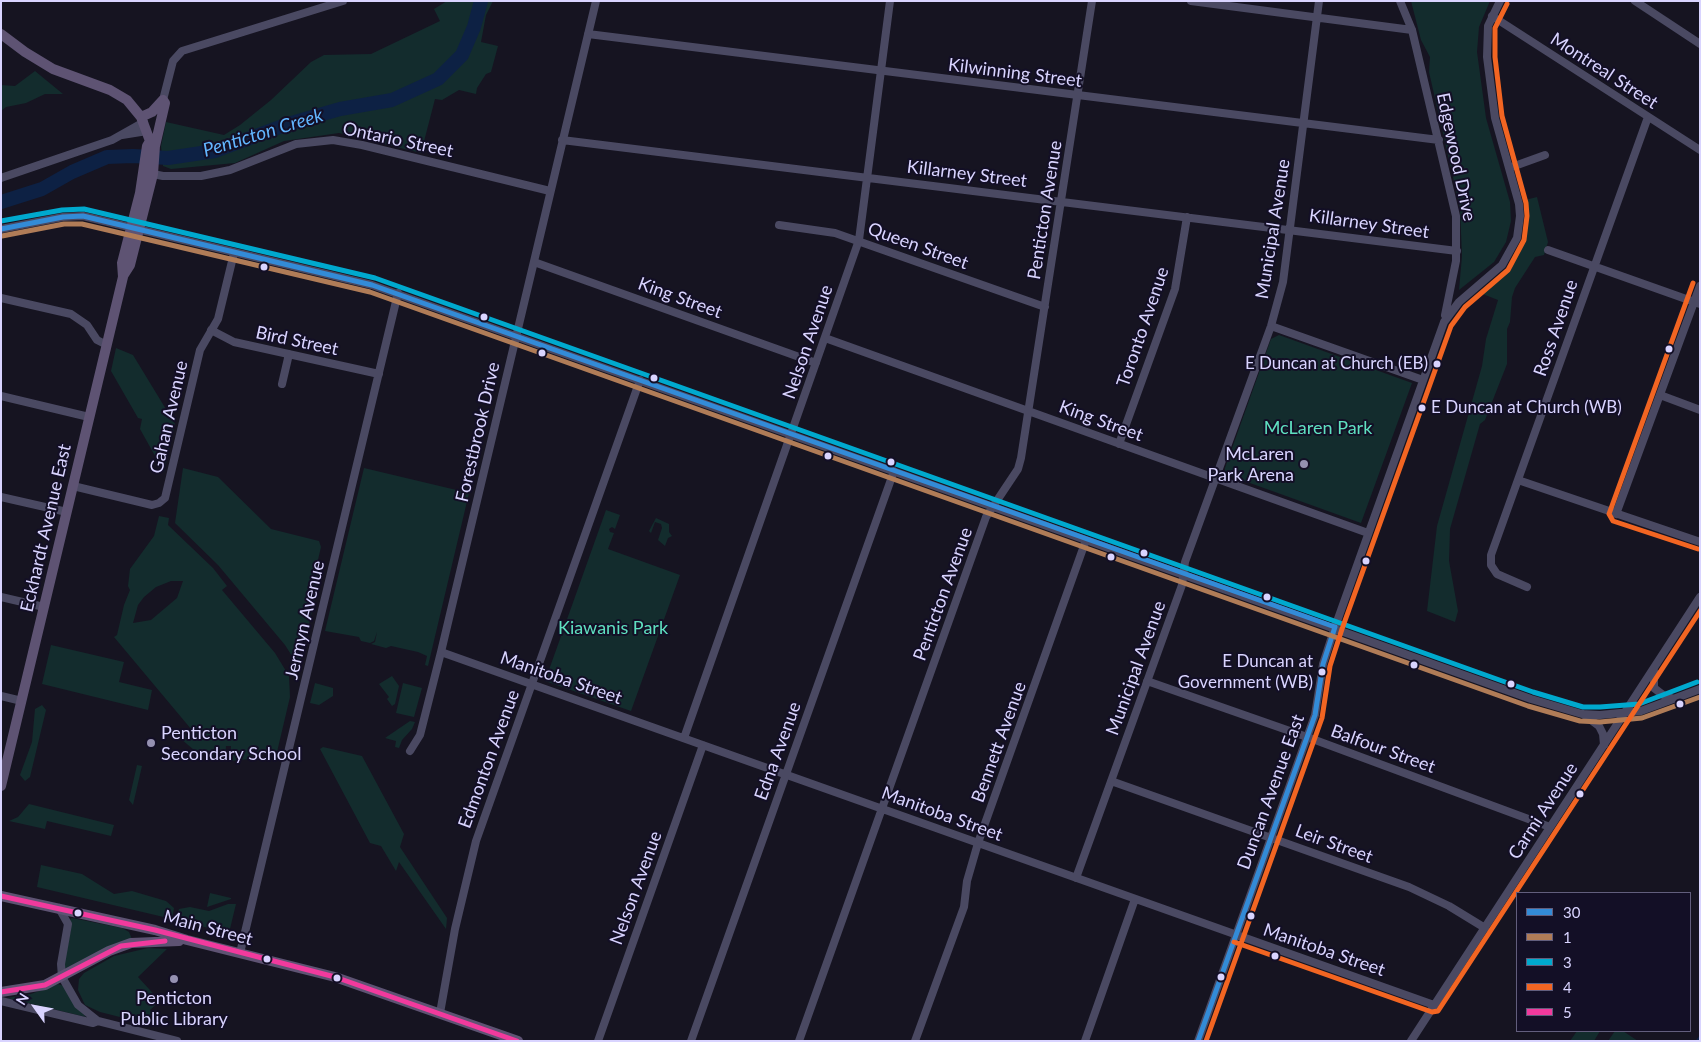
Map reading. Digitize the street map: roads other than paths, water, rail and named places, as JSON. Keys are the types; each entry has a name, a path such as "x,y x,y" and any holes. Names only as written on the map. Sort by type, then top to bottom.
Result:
{"main road":[{"path":"1,34 25,52 53,69 119,94 147,134"},
{"path":"147,134 152,112 164,100"},
{"name":"Eckhardt Avenue East","path":"1,786 123,277 130,265 135,228 151,168 147,134 166,103 164,100"},
{"name":"Main Street","path":"1,896 155,930 187,940 335,976 518,1041"},
{"path":"1,992 30,988 62,977 109,951 131,943 187,940"}],"street":[{"path":"164,100 170,71 177,55 188,49 343,1"},
{"name":"Forestbrook Drive","path":"410,751 420,735 441,652 596,1"},
{"name":"Nelson Avenue","path":"684,738 859,240 890,1"},
{"name":"Penticton Avenue","path":"799,1041 986,518 1018,469 1045,308 1092,1"},
{"path":"1191,1 1412,30"},
{"name":"Municipal Avenue","path":"1076,878 1182,585 1185,562 1271,326 1283,282 1291,229 1319,1"},
{"name":"Edgewood Drive","path":"1400,1 1412,30 1456,216 1457,251 1444,322"},
{"name":"Duncan Avenue East","path":"1198,1041 1307,737 1319,699 1323,664 1334,627 1444,322 1459,302 1496,272 1512,250 1517,238 1520,216 1492,105 1486,44 1492,16 1500,1"},
{"path":"1635,1 1700,44"},
{"name":"Montreal Street","path":"1492,16 1700,150"},
{"name":"Kilwinning Street","path":"588,34 1439,140"},
{"name":"Ross Avenue","path":"1528,587 1496,574 1491,565 1492,555 1648,117"},
{"path":"1,178 122,135 147,134"},
{"name":"Ontario Street","path":"151,168 163,176 201,176 230,170 296,144 333,140 362,145 550,191"},
{"name":"Killarney Street","path":"562,140 1457,251"},
{"path":"1509,168 1545,155"},
{"path":"1,229 63,217 83,216 350,279 398,294 640,380 1531,699 1582,714 1624,714 1640,711 1700,689"},
{"name":"Toronto Avenue","path":"1119,444 1175,289 1187,217"},
{"name":"Queen Street","path":"779,224 835,233 859,240 1045,308"},
{"path":"1548,250 1697,304"},
{"name":"Gahan Avenue","path":"73,486 148,505 156,505 162,501 168,491 200,350 218,319 234,253"},
{"name":"King Street","path":"534,262 816,363"},
{"path":"1616,514 1660,395 1697,304 1700,286"},
{"name":"Jermyn Avenue","path":"240,953 398,294"},
{"path":"1,298 71,314 87,325 97,340 107,345"},
{"path":"1271,326 1423,380"},
{"name":"Bird Street","path":"211,330 228,340 379,374"},
{"name":"King Street","path":"825,338 1368,533"},
{"path":"282,384 289,354"},
{"name":"Edmonton Avenue","path":"440,1013 455,929 476,841 640,380"},
{"path":"1660,395 1700,410"},
{"path":"1,396 89,417"},
{"name":"Edna Avenue","path":"691,1041 894,471"},
{"path":"1518,480 1700,542"},
{"path":"1,497 67,512"},
{"name":"Bennett Avenue","path":"915,1041 964,907 967,881 978,843 1086,540"},
{"path":"1,596 44,607"},
{"name":"Carmi Avenue","path":"1411,1041 1700,597"},
{"name":"Manitoba Street","path":"441,652 1434,1005"},
{"path":"1654,668 1654,688 1663,695 1674,699"},
{"name":"Balfour Street","path":"1147,681 1307,737 1550,827"},
{"path":"1,696 22,701"},
{"path":"1582,714 1599,726 1603,734 1604,745"},
{"name":"Nelson Avenue","path":"598,1041 703,745"},
{"name":"Leir Street","path":"1111,781 1410,887 1449,906 1485,928"},
{"path":"1085,1041 1135,899"},
{"path":"58,908 68,924 61,964 62,977 78,1005 98,1021 177,1041"},
{"path":"1,1001 93,1023 98,1021"}],"waterway":[{"name":"Penticton Creek","path":"1,202 42,189 72,172 107,157 168,158 215,151 288,124 340,109 392,100 438,79 462,55 474,27 481,1"},
{"path":"1697,1041 1700,1037"}],"place":[{"name":"E Duncan at Church (EB)","path":"1437,364"},
{"name":"E Duncan at Church (WB)","path":"1422,408"},
{"name":"McLaren Park Arena","path":"1304,464"},
{"name":"E Duncan at Government (WB)","path":"1322,672"},
{"name":"Penticton Secondary School","path":"151,743"},
{"name":"Penticton Public Library","path":"174,979"}],"park label":[{"name":"McLaren Park","path":"1318,428"},
{"name":"Kiawanis Park","path":"613,628"}]}
